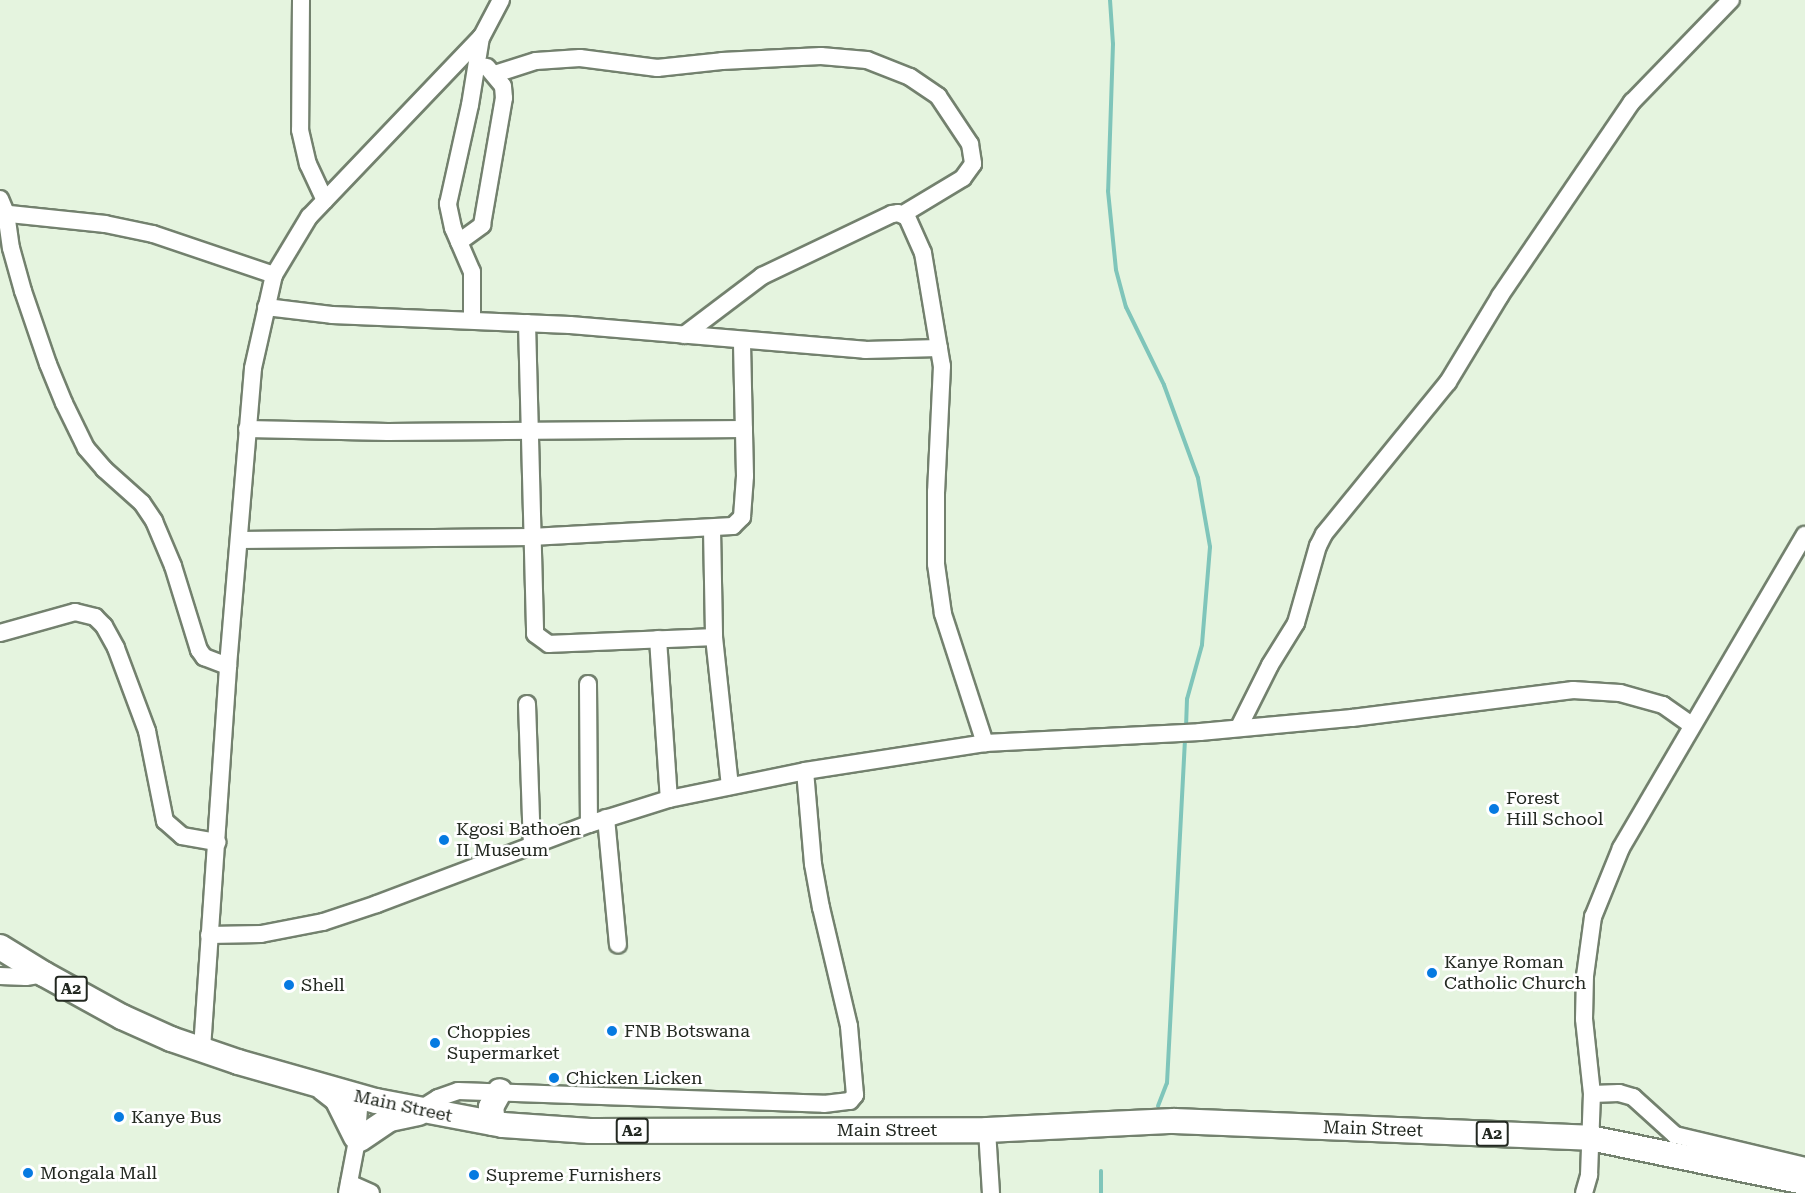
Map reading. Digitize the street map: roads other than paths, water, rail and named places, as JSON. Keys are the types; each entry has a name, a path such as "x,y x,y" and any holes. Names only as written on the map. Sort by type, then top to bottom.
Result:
{"highway":[{"name":"Main Street","path":"0,946 44,974 122,1017 238,1062 368,1099 493,1124 590,1131 987,1130 1174,1121 1590,1138 1805,1182"},
{"path":"322,1086 337,1099 357,1141 396,1117 426,1111"},
{"path":"493,1124 491,1107 500,1091"}],"street":[{"path":"301,0 300,130 308,164 325,200"},
{"path":"202,1049 228,666 253,368 274,275 309,218 482,36 501,0"},
{"path":"1239,727 1257,697 1270,665 1296,623 1318,546 1324,534 1448,382 1500,296 1632,102 1731,0"},
{"path":"472,320 472,272 459,242 448,204 482,36"},
{"path":"495,74 536,61 580,58 657,68 722,61 821,56 867,60 910,77 938,96 970,144 972,164 963,178 903,214 892,214 762,276 684,335"},
{"path":"459,242 482,225 504,98 503,86 495,74 478,58"},
{"path":"228,666 204,657 199,650 174,566 154,521 142,504 104,469 86,448 48,364 23,291 2,209 105,224 153,234 274,275"},
{"path":"903,214 912,226 923,253 942,376 936,492 936,564 943,614 985,743"},
{"path":"266,308 332,315 527,322 865,350 939,348"},
{"path":"527,322 535,634 544,643 714,637"},
{"path":"239,540 531,537 712,529 733,526 742,517 744,429 742,340"},
{"path":"248,429 529,431 744,429"},
{"path":"712,529 714,637 730,786"},
{"path":"1584,1193 1589,1175 1592,1094 1584,1019 1587,948 1593,917 1621,848 1805,535"},
{"path":"0,633 75,612 95,617 104,626 116,648 147,731 165,820 182,836 217,842"},
{"path":"658,639 669,799"},
{"path":"588,684 589,824"},
{"path":"209,935 261,934 323,922 589,824 669,799 806,771 985,743 1200,732 1352,718 1573,690 1620,693 1663,705 1692,725"},
{"path":"527,704 532,846"},
{"path":"426,1111 438,1098 458,1091 813,1104 842,1104 849,1101 855,1095 849,1026 817,886 806,771"},
{"path":"606,818 618,944"},
{"path":"0,976 26,977 44,974"},
{"path":"1592,1094 1619,1093 1633,1097 1675,1135 1805,1166"},
{"path":"368,1099 370,1120 357,1141 348,1188 371,1193"},
{"path":"987,1130 991,1193"}],"waterway":[{"path":"1110,0 1113,44 1108,191 1116,270 1126,307 1164,385 1198,478 1210,547 1202,645 1187,699 1186,730"},
{"path":"1158,1106 1167,1083 1185,737"},
{"path":"1101,1171 1101,1193"}],"place":[{"name":"Forest Hill School","path":"1494,809"},
{"name":"Kgosi Bathoen II Museum","path":"444,840"},
{"name":"Kanye Roman Catholic Church","path":"1432,973"},
{"name":"Shell","path":"289,985"},
{"name":"FNB Botswana","path":"612,1031"},
{"name":"Choppies Supermarket","path":"435,1043"},
{"name":"Chicken Licken","path":"554,1078"},
{"name":"Kanye Bus","path":"119,1117"},
{"name":"Mongala Mall","path":"28,1173"},
{"name":"Supreme Furnishers","path":"474,1175"}]}
